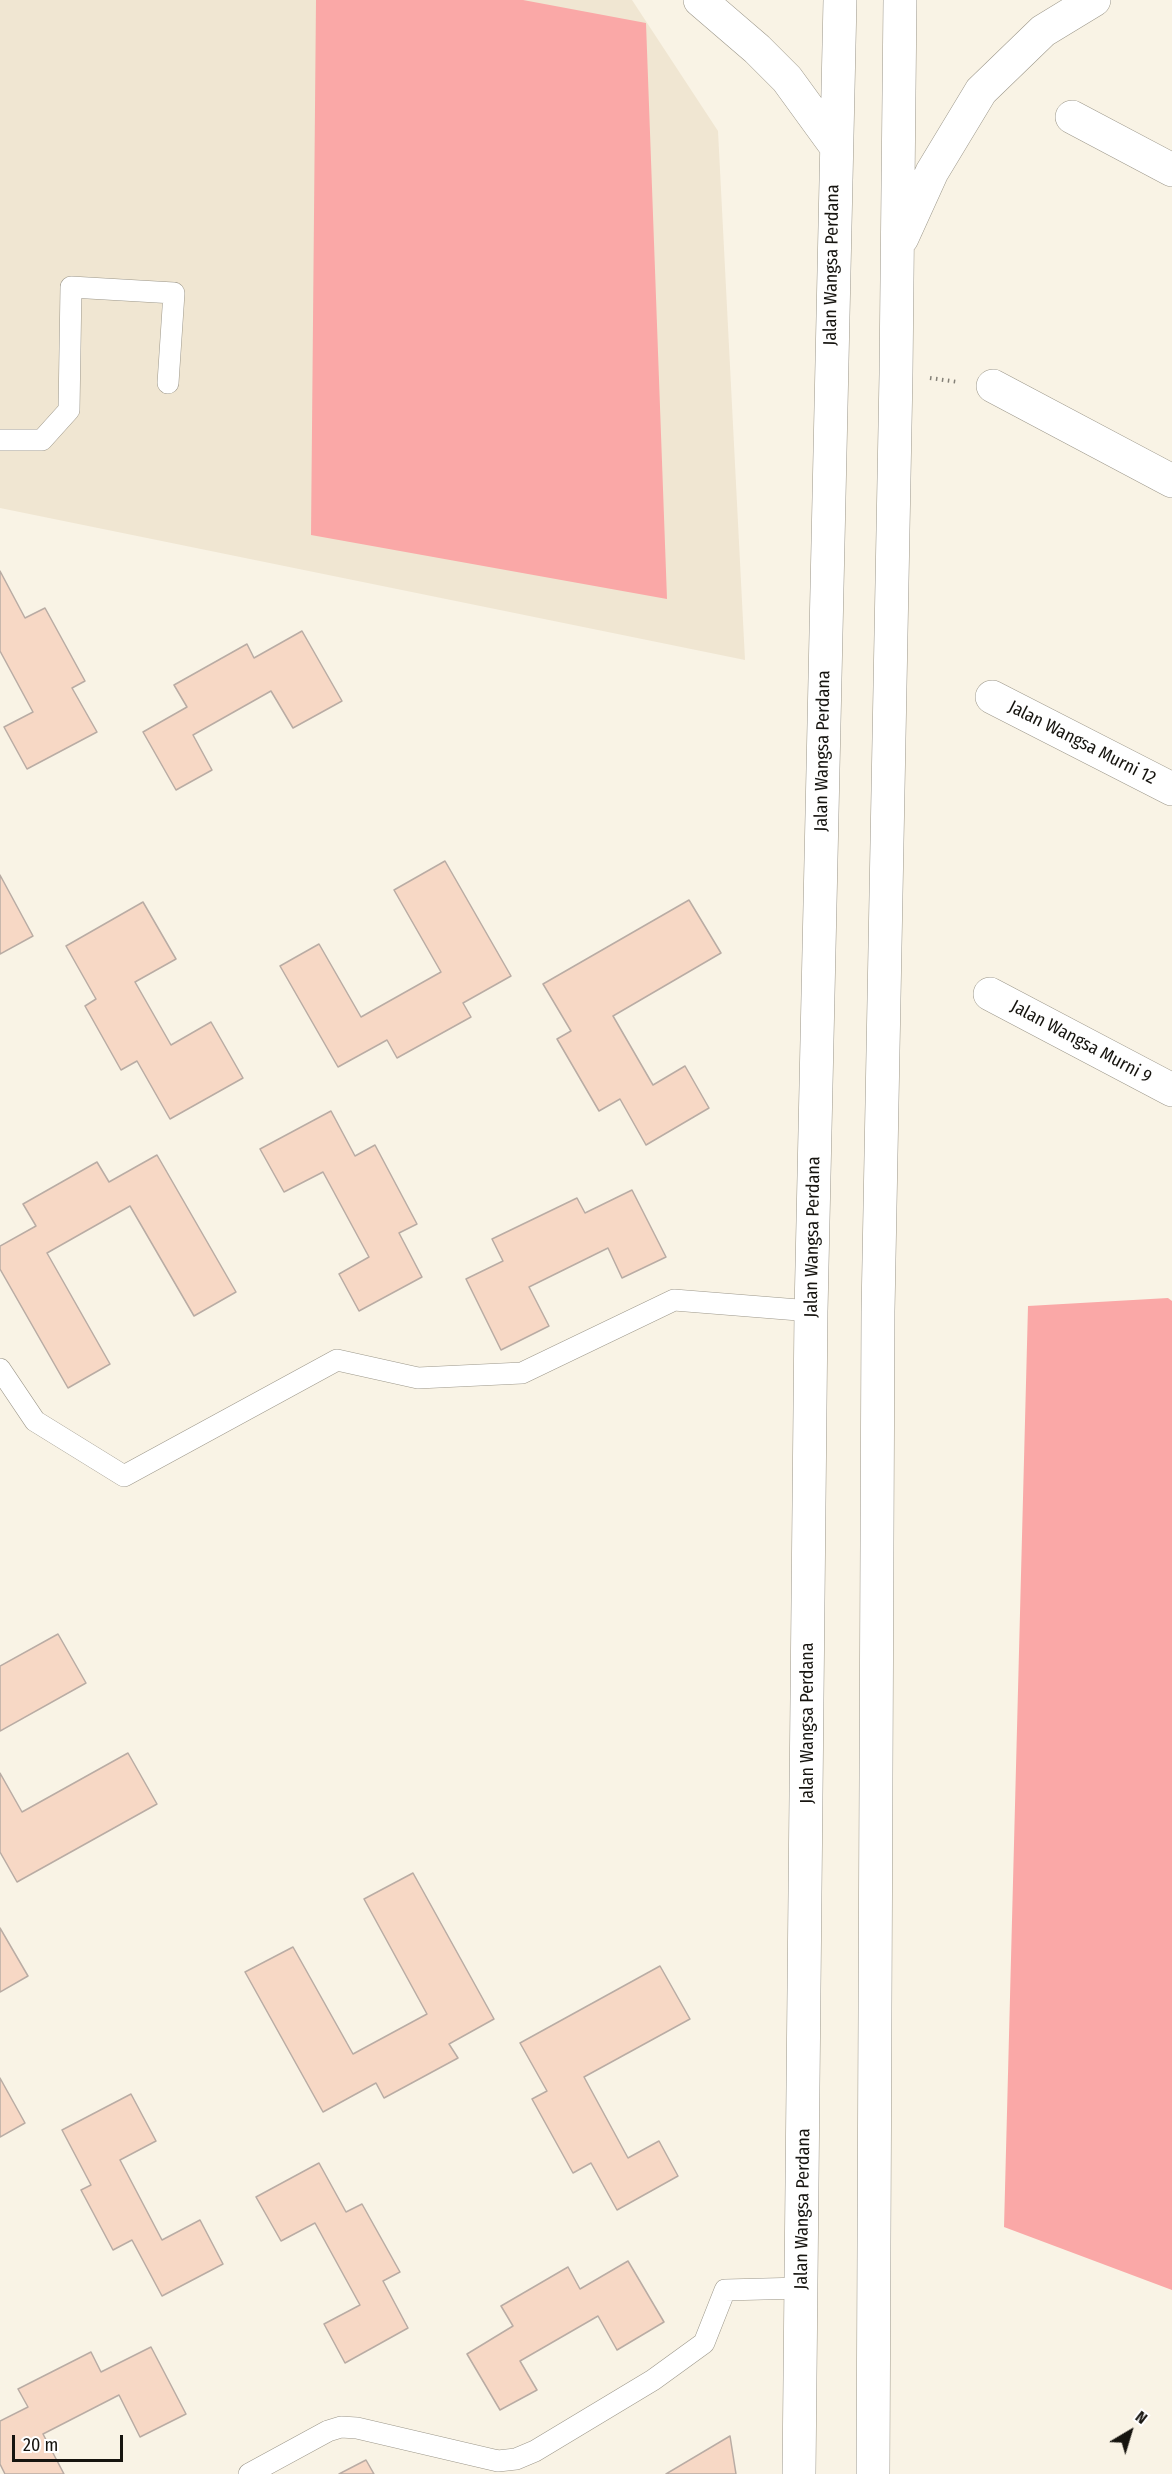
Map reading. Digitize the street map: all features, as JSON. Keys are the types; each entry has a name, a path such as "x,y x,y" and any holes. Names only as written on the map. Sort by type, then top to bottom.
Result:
{"main road":[{"path":"700,0 757,49 787,79 835,145"},
{"name":"Jalan Wangsa Perdana","path":"799,2474 811,1311 840,0"},
{"path":"873,2474 878,1323 897,374 896,250 900,0"},
{"path":"896,250 932,172 981,91 1043,31 1094,0"},
{"path":"1072,117 1172,170"},
{"path":"993,386 1172,481"},
{"name":"Jalan Wangsa Murni 12","path":"992,697 1172,789"},
{"name":"Jalan Wangsa Murni 9","path":"990,994 1172,1090"}],"lane":[{"path":"0,440 42,440 69,410 71,287 174,293 168,383"},
{"path":"0,1370 35,1421 124,1476 337,1360 418,1378 522,1373 674,1300 811,1311"},
{"path":"249,2474 328,2431 341,2427 357,2428 498,2461 516,2459 536,2451 653,2380 704,2343 725,2290 802,2288"}],"path":[{"path":"897,374 993,386"}],"shaded area":[{"path":"0,0 632,0 718,131 745,660 0,508"},
{"path":"316,0 523,0 646,23 667,599 311,535"},
{"path":"1168,1298 1172,1301 1172,2290 1004,2227 1028,1306"}],"building":[{"path":"0,571 25,618 45,608 85,681 72,688 97,732 27,769 4,727 33,712 0,651"},
{"path":"302,631 342,701 293,728 271,691 193,735 212,770 176,790 143,732 187,707 174,685 247,644 254,658"},
{"path":"445,861 511,976 463,1003 471,1017 397,1058 387,1040 338,1067 280,966 319,944 361,1017 441,972 394,890"},
{"path":"0,875 33,936 0,954"},
{"path":"689,900 721,953 613,1016 653,1085 685,1066 709,1108 646,1145 620,1099 599,1111 557,1039 571,1031 543,984"},
{"path":"143,902 176,959 135,982 171,1045 211,1022 243,1078 170,1119 137,1061 121,1070 85,1006 96,999 66,946"},
{"path":"331,1111 355,1156 375,1145 417,1224 399,1233 422,1277 359,1311 339,1274 369,1257 323,1172 284,1192 260,1149"},
{"path":"157,1155 236,1292 194,1316 130,1206 47,1253 110,1364 68,1388 0,1269 0,1246 36,1226 23,1204 97,1162 109,1182"},
{"path":"632,1190 666,1257 622,1278 608,1248 529,1287 549,1326 501,1350 466,1279 503,1261 492,1239 577,1198 585,1213"},
{"path":"58,1634 86,1683 0,1731 0,1666"},
{"path":"128,1753 157,1804 17,1882 0,1852 0,1773 22,1812"},
{"path":"413,1873 494,2019 449,2044 458,2058 384,2098 376,2083 323,2112 245,1972 293,1947 353,2054 427,2014 364,1899"},
{"path":"0,1928 28,1976 0,1992"},
{"path":"660,1966 690,2019 584,2077 628,2158 659,2141 678,2176 617,2210 591,2163 573,2173 532,2099 547,2091 520,2043"},
{"path":"0,2078 25,2123 0,2137"},
{"path":"131,2094 156,2141 120,2160 162,2240 200,2220 223,2264 162,2296 132,2240 113,2250 81,2190 91,2185 62,2130"},
{"path":"319,2163 346,2212 362,2204 400,2272 383,2281 408,2328 345,2363 324,2324 360,2305 315,2223 281,2241 256,2197"},
{"path":"628,2261 664,2322 617,2350 598,2316 520,2361 537,2390 500,2410 467,2354 513,2326 501,2306 568,2267 580,2289"},
{"path":"151,2347 186,2414 140,2437 119,2395 43,2434 64,2474 5,2474 0,2464 0,2421 28,2407 18,2389 91,2352 101,2372"},
{"path":"730,2436 736,2474 666,2474"},
{"path":"366,2460 374,2474 339,2474"}]}
